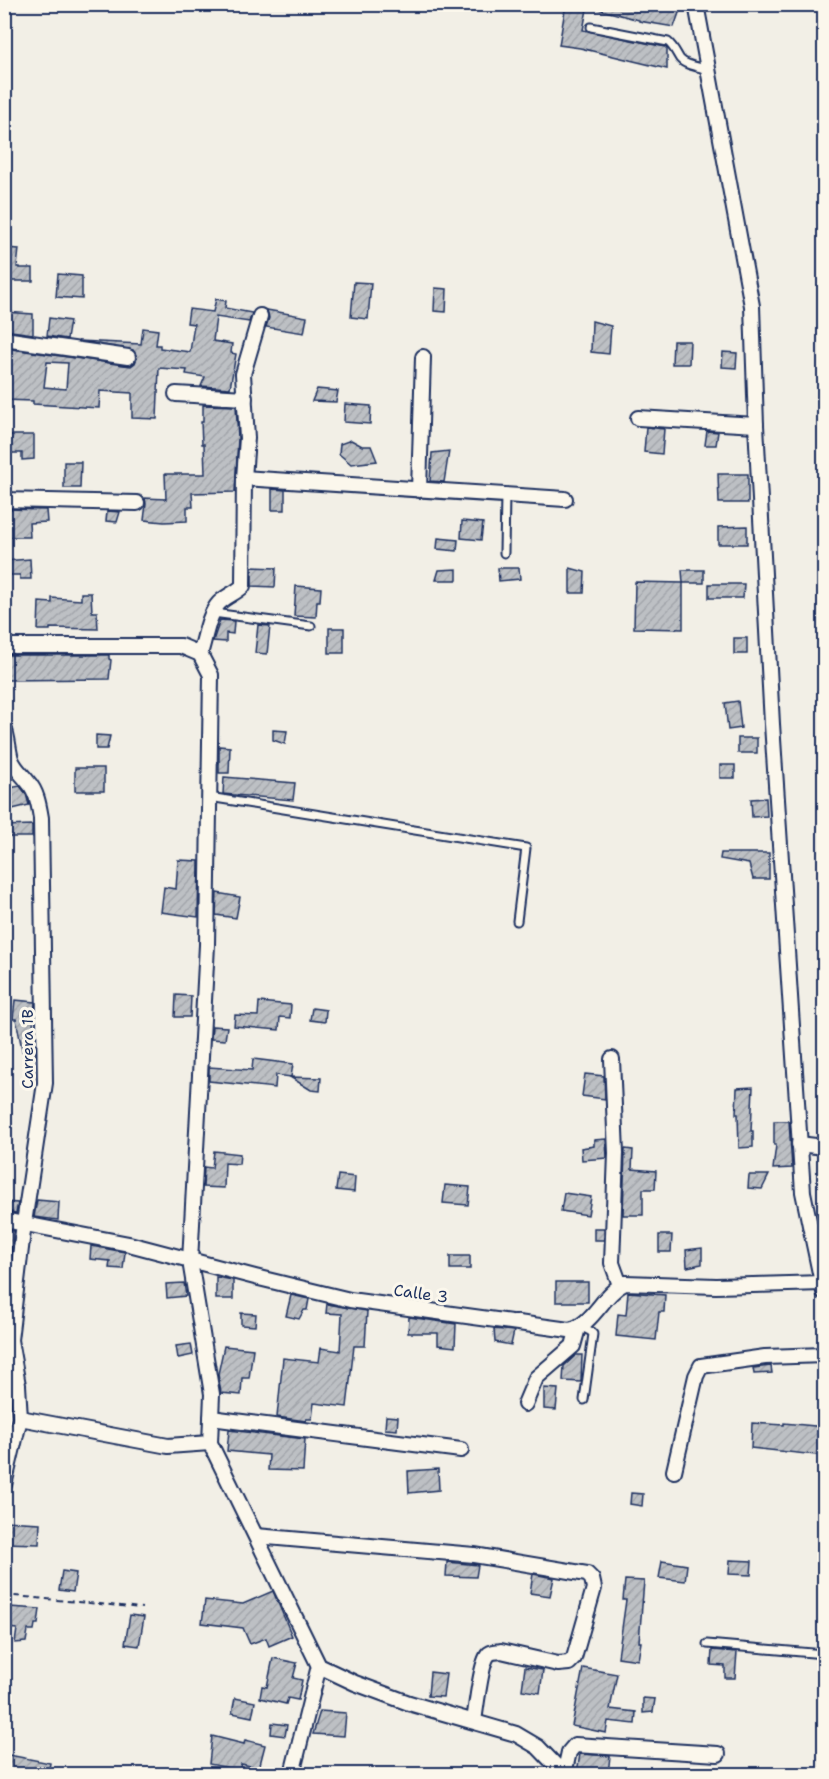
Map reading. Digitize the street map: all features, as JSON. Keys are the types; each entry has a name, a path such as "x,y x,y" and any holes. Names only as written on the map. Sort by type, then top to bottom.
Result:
{"street":[{"path":"525,1404 536,1378 573,1346 580,1328 620,1285 625,1283 824,1287 802,1192 771,712 752,306 696,4"},
{"path":"200,654 213,613 220,603 243,586 244,478 247,438 243,374 260,316"},
{"path":"4,339 128,357"},
{"path":"419,489 423,357"},
{"path":"176,394 245,398"},
{"path":"638,418 756,425"},
{"path":"244,478 565,499"},
{"path":"4,500 136,503"},
{"path":"4,646 181,646 200,654 211,675 207,945 190,1261 212,1394 210,1443 319,1666 355,1683 409,1703 516,1734 538,1747 564,1774"},
{"name":"Carrera 1B","path":"4,727 9,739 11,759 18,772 30,783 38,800 41,818 45,1083 24,1223 10,1340 18,1385 20,1418 4,1485"},
{"path":"612,1059 616,1153 612,1263 620,1285"},
{"path":"799,1144 825,1147"},
{"name":"Calle 3","path":"4,1220 129,1244 350,1300 569,1330 580,1328"},
{"path":"674,1471 696,1376 701,1366 765,1356 825,1355"},
{"path":"20,1418 168,1446 210,1443"},
{"path":"211,1418 462,1450"},
{"path":"256,1536 474,1556 586,1574 592,1579 594,1588 574,1658 569,1664 558,1664 493,1652 487,1656 483,1667 474,1721"},
{"path":"292,1774 319,1666"},
{"path":"564,1774 569,1752 575,1745 718,1754"}],"lane":[{"path":"591,27 668,42 685,63 709,70"},
{"path":"504,553 505,495"},
{"path":"213,613 311,626"},
{"path":"209,797 526,848 517,921"},
{"path":"580,1328 593,1334 584,1400"},
{"path":"707,1644 825,1654"}],"path":[{"path":"4,1595 142,1608"}],"building":[{"path":"566,4 588,4 583,30 665,47 667,49 667,69 559,45"},
{"path":"594,4 643,4 680,10 674,27 639,21 594,8"},
{"path":"4,248 19,249 17,267 33,268 33,281 4,281"},
{"path":"58,274 82,276 82,299 56,297"},
{"path":"354,282 371,283 368,319 351,317"},
{"path":"435,288 447,289 446,312 434,311"},
{"path":"216,299 226,301 225,308 252,313 249,322 216,317 213,341 232,344 231,353 236,354 230,388 201,386 205,377 186,374 187,370 159,368 157,419 132,418 132,393 100,391 99,408 4,400 4,348 131,366 137,358 133,350 78,341 141,344 143,328 158,330 156,345 160,345 160,348 190,352 194,324 187,323 189,309 213,312","holes":["47,362 68,363 66,389 44,387"]},
{"path":"267,310 307,317 304,333 266,327 269,318"},
{"path":"4,312 33,314 33,334 4,330"},
{"path":"49,318 70,321 67,339 47,336"},
{"path":"592,321 611,326 609,354 591,352"},
{"path":"673,341 690,341 689,364 672,364"},
{"path":"723,352 737,353 736,368 722,367"},
{"path":"317,389 338,391 336,402 312,401"},
{"path":"345,404 371,406 370,424 344,422"},
{"path":"203,405 236,406 238,438 235,492 192,493 193,507 187,507 187,521 144,520 145,498 166,499 165,474 205,474 201,422 203,422"},
{"path":"646,427 664,429 662,454 644,452"},
{"path":"707,431 718,432 716,445 705,445"},
{"path":"4,435 34,435 34,459 22,460 22,453 4,453"},
{"path":"351,440 362,446 371,446 377,461 351,464 339,454 340,444"},
{"path":"449,451 444,482 430,481 432,453"},
{"path":"64,462 81,462 80,488 64,488"},
{"path":"718,474 748,474 748,503 719,503"},
{"path":"272,489 285,490 285,510 272,510"},
{"path":"5,509 46,510 47,522 29,523 30,537 4,537"},
{"path":"107,511 120,512 117,522 106,521"},
{"path":"462,521 483,523 481,540 461,538"},
{"path":"747,526 747,544 718,544 718,527"},
{"path":"438,538 458,540 457,551 437,549"},
{"path":"30,559 31,579 20,579 20,575 4,575 4,561"},
{"path":"252,567 276,568 275,587 252,586"},
{"path":"498,568 519,568 520,579 499,581"},
{"path":"570,568 585,572 584,593 570,593"},
{"path":"457,569 457,580 436,580 439,570"},
{"path":"682,570 704,570 704,583 683,583"},
{"path":"635,582 683,583 683,629 634,628"},
{"path":"709,584 744,584 743,598 709,598"},
{"path":"296,586 321,588 316,617 294,616"},
{"path":"81,593 91,593 92,612 97,612 98,629 38,630 39,602 52,603 52,598 81,600"},
{"path":"220,620 234,621 233,634 226,633 226,642 213,641"},
{"path":"258,625 270,626 267,654 255,653"},
{"path":"329,628 344,628 344,653 329,653"},
{"path":"734,638 747,638 747,654 734,654"},
{"path":"4,655 109,655 111,660 109,679 5,680"},
{"path":"738,701 741,728 728,730 725,703"},
{"path":"273,730 287,731 285,744 273,740"},
{"path":"96,735 110,736 107,749 96,749"},
{"path":"738,738 757,738 757,753 738,753"},
{"path":"219,746 230,747 229,773 219,773"},
{"path":"720,765 735,765 735,778 720,778"},
{"path":"75,768 104,768 104,791 75,791"},
{"path":"224,777 295,783 293,800 223,794"},
{"path":"20,786 26,794 29,805 4,811 4,789"},
{"path":"766,798 767,816 752,817 751,799"},
{"path":"32,825 32,837 4,837 4,826"},
{"path":"721,853 769,853 769,879 753,879 749,864 720,859"},
{"path":"178,860 199,861 198,917 161,912 164,887 176,889"},
{"path":"217,893 240,897 236,918 216,915"},
{"path":"176,995 191,996 190,1017 175,1017"},
{"path":"15,1000 35,1002 32,1038 35,1039 36,1056 24,1059 16,1019 13,1019"},
{"path":"259,1002 291,1005 290,1018 280,1017 279,1030 234,1026 235,1015 258,1016"},
{"path":"312,1008 326,1010 325,1022 310,1020"},
{"path":"212,1026 227,1027 225,1040 211,1039"},
{"path":"253,1059 293,1064 291,1077 276,1075 275,1088 209,1081 209,1067 252,1070"},
{"path":"585,1074 604,1076 605,1099 582,1096"},
{"path":"290,1077 321,1078 320,1091 311,1090"},
{"path":"753,1087 751,1131 753,1131 753,1147 739,1148 738,1114 736,1114 737,1088"},
{"path":"774,1121 789,1121 792,1168 773,1169 776,1145 774,1145"},
{"path":"606,1139 607,1158 582,1160 581,1148 594,1146 594,1140"},
{"path":"625,1149 633,1150 632,1169 656,1171 655,1189 643,1189 643,1215 623,1215"},
{"path":"214,1151 240,1154 239,1164 225,1163 224,1188 203,1187 204,1167 212,1168"},
{"path":"338,1175 355,1177 354,1192 336,1190"},
{"path":"749,1175 769,1175 762,1189 748,1188"},
{"path":"445,1185 470,1187 468,1205 443,1203"},
{"path":"564,1193 591,1197 588,1215 561,1211"},
{"path":"37,1200 59,1202 58,1220 34,1217"},
{"path":"4,1202 18,1203 16,1213 4,1211"},
{"path":"594,1228 604,1228 604,1240 594,1240"},
{"path":"4,1229 14,1231 10,1261 4,1261"},
{"path":"659,1235 672,1235 671,1252 659,1252"},
{"path":"91,1246 125,1252 123,1269 109,1268 110,1261 90,1259"},
{"path":"702,1248 702,1264 687,1267 686,1250"},
{"path":"450,1256 470,1256 470,1269 450,1269"},
{"path":"216,1277 233,1280 233,1299 216,1299"},
{"path":"556,1282 588,1282 588,1302 556,1302"},
{"path":"184,1283 186,1296 167,1298 166,1284"},
{"path":"628,1292 665,1295 664,1312 659,1312 656,1340 616,1336 618,1314 626,1315"},
{"path":"291,1295 309,1299 307,1310 304,1310 299,1319 286,1316"},
{"path":"327,1304 367,1311 365,1346 354,1346 347,1407 314,1403 312,1419 306,1419 306,1421 277,1417 283,1358 319,1362 321,1348 340,1351 342,1314 326,1313"},
{"path":"241,1313 256,1314 255,1326 241,1325"},
{"path":"409,1317 456,1324 455,1347 438,1345 438,1333 408,1333"},
{"path":"494,1329 514,1331 511,1345 495,1342"},
{"path":"191,1344 193,1355 178,1358 176,1346"},
{"path":"224,1346 253,1349 249,1378 242,1378 241,1395 221,1393 218,1374"},
{"path":"576,1355 582,1355 581,1382 563,1381 564,1366"},
{"path":"771,1366 772,1373 754,1374 753,1368"},
{"path":"544,1388 558,1389 556,1410 544,1409"},
{"path":"386,1416 398,1417 397,1430 385,1429"},
{"path":"752,1423 825,1427 825,1456 751,1448"},
{"path":"229,1430 305,1439 303,1471 268,1470 269,1455 227,1451"},
{"path":"438,1469 439,1490 409,1493 408,1471"},
{"path":"631,1493 643,1494 642,1506 630,1504"},
{"path":"4,1521 40,1523 39,1544 4,1543"},
{"path":"730,1560 752,1561 751,1575 729,1574"},
{"path":"662,1561 687,1565 685,1581 659,1578"},
{"path":"447,1562 478,1565 476,1577 446,1576"},
{"path":"62,1571 76,1573 73,1592 59,1590"},
{"path":"533,1574 554,1578 550,1596 530,1593"},
{"path":"625,1580 644,1581 638,1660 618,1657 626,1600 623,1600"},
{"path":"273,1591 292,1636 269,1646 266,1638 250,1644 243,1628 202,1623 205,1600 243,1604"},
{"path":"9,1607 40,1609 38,1624 35,1624 34,1630 28,1630 26,1642 15,1643 17,1629 7,1628"},
{"path":"130,1615 144,1617 139,1646 125,1644"},
{"path":"712,1650 737,1652 735,1678 725,1678 725,1666 711,1665"},
{"path":"273,1658 297,1663 293,1678 302,1680 298,1700 288,1698 286,1704 260,1698 262,1686 267,1687"},
{"path":"525,1667 543,1670 540,1693 522,1690"},
{"path":"583,1668 617,1674 610,1709 636,1712 635,1724 608,1721 606,1733 572,1726"},
{"path":"430,1672 446,1674 443,1697 428,1696"},
{"path":"235,1698 255,1702 252,1717 232,1713"},
{"path":"643,1698 655,1699 653,1712 643,1713"},
{"path":"320,1711 346,1713 344,1736 313,1734"},
{"path":"272,1723 287,1725 285,1736 271,1734"},
{"path":"212,1736 244,1744 245,1740 265,1745 259,1768 241,1764 239,1770 209,1764"},
{"path":"4,1754 50,1763 48,1774 4,1771"},
{"path":"580,1754 610,1756 608,1774 577,1773"}]}
